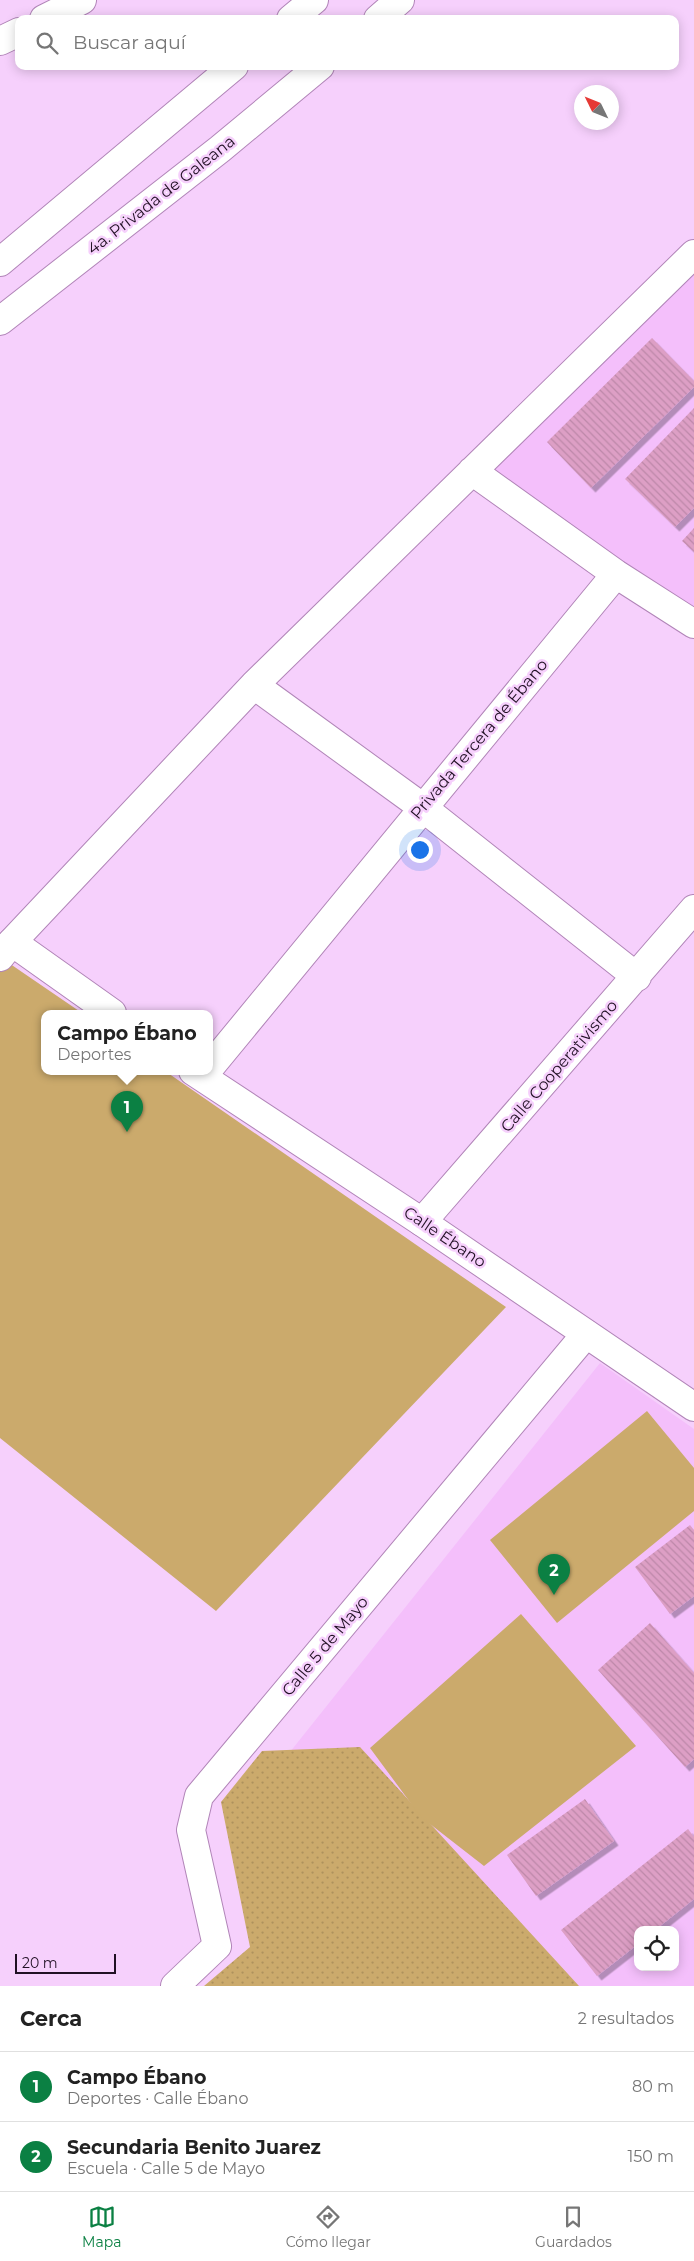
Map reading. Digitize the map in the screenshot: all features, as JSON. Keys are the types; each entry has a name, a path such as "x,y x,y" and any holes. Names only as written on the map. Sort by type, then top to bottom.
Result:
{"street":[{"path":"52,15 82,0"},
{"path":"296,15 314,0"},
{"path":"383,15 400,0"},
{"path":"0,41 15,34"},
{"path":"0,262 229,70"},
{"name":"4a. Privada de Galeana","path":"0,320 220,149 315,70"},
{"path":"107,1010 6,950 254,685 694,254"},
{"path":"472,471 616,574 694,624"},
{"name":"Privada Tercera de Ébano","path":"213,1059 616,574"},
{"path":"254,685 422,808 637,977"},
{"name":"Calle Cooperativismo","path":"422,1222 637,977 694,908"},
{"name":"Calle Ébano","path":"209,1075 694,1407"},
{"name":"Calle 5 de Mayo","path":"175,1986 217,1946 191,1830 199,1796 586,1334"}],"shaded area":[{"path":"694,253 694,624 472,471"},
{"path":"0,957 78,1010 41,1010 41,1075 171,1075 506,1307 216,1611 0,1438"},
{"path":"600,1363 694,1429 694,1986 534,1986 282,1762"},
{"path":"647,1411 694,1468 694,1511 557,1623 490,1540"},
{"path":"521,1614 636,1746 484,1866 421,1817 370,1748"},
{"path":"360,1747 579,1986 204,1986 250,1947 221,1802 262,1751"}],"building":[{"path":"652,338 694,381 694,387 591,488 547,442"},
{"path":"694,408 694,508 675,527 625,479"},
{"path":"694,528 694,552 682,541"},
{"path":"690,1525 694,1530 694,1596 670,1614 635,1567"},
{"path":"650,1623 694,1673 694,1759 685,1767 598,1670"},
{"path":"585,1799 614,1841 536,1896 507,1855"},
{"path":"688,1829 694,1837 694,1899 660,1926 634,1926 634,1947 597,1976 561,1930"}],"place":[{"name":"Campo Ébano","path":"127,1132"},
{"name":"Secundaria Benito Juarez","path":"554,1595"}]}
